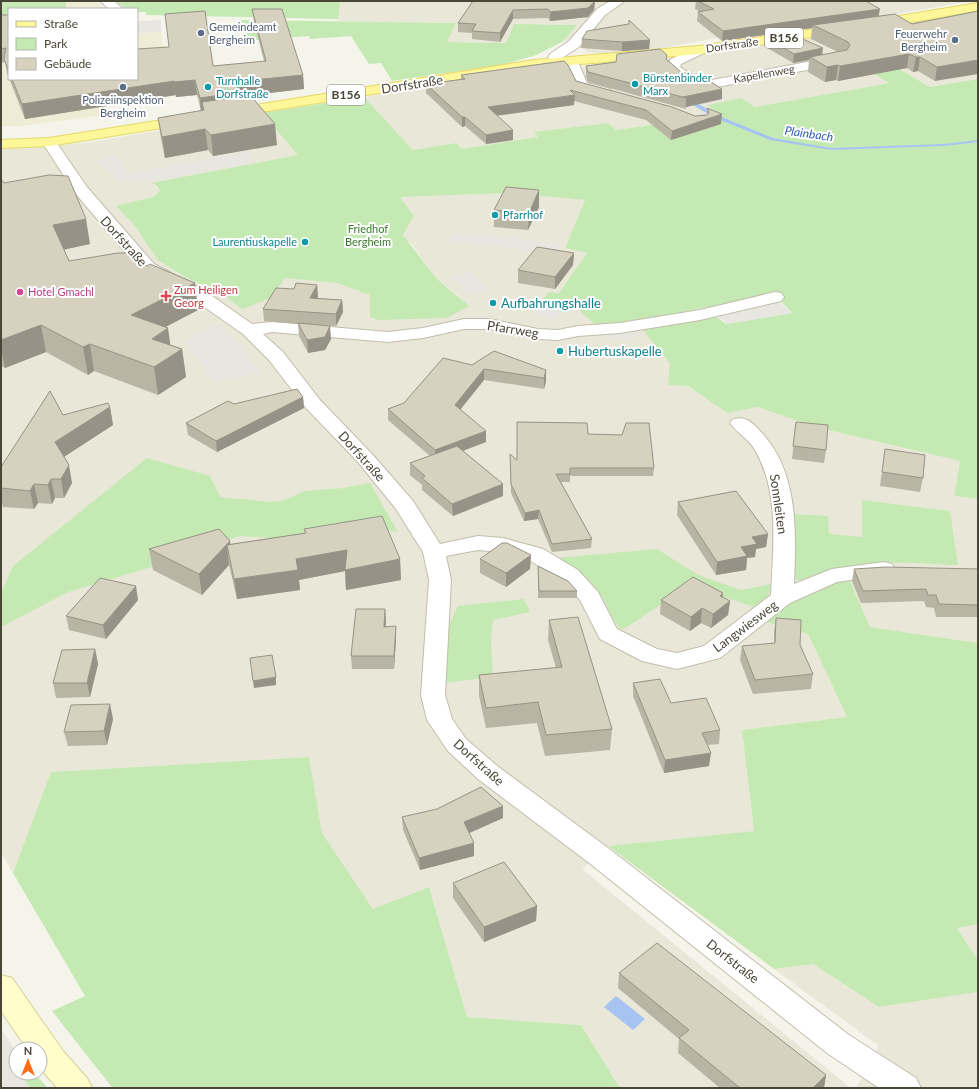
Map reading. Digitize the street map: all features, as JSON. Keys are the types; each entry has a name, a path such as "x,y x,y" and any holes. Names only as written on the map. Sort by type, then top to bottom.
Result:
{"main road":[{"name":"Dorfstraße","path":"50,142 481,74 552,67 557,63 699,50 859,27 978,7"},
{"name":"B156","path":"1,144 50,142"},
{"path":"1,987 52,1060 76,1088"}],"street":[{"path":"106,1 116,8"},
{"path":"557,63 555,57 574,44 601,12 620,1"},
{"name":"Kapellenweg","path":"699,50 676,62 673,68 678,74 689,79 712,84 840,60 794,37"},
{"path":"574,44 579,52 589,61"},
{"path":"571,62 581,86 618,96"},
{"name":"Dorfstraße","path":"50,142 81,190 148,268 199,295 250,330 276,356 313,404 365,458 405,506 434,552 440,580 433,695 440,720 456,745 487,772 598,854 838,1044 906,1088"},
{"name":"Pfarrweg","path":"250,330 272,328 388,337 423,333 464,324 489,324 538,334 558,335 620,328 700,315 775,297"},
{"name":"Sonnleiten","path":"740,423 766,450 777,478 784,540 782,598"},
{"name":"Langwiesweg","path":"434,552 478,543 503,545 535,554 570,575 585,591 590,597 608,634 650,655 677,661 712,652 782,598 832,576 889,568 904,568"}],"shaded area":[{"path":"1,1 96,1 104,8 8,8 8,80 138,80 138,33 161,32 162,44 173,51 177,75 93,87 106,115 20,126 1,126"},
{"path":"340,1 971,1 897,14 756,35 716,38 648,51 606,54 587,52 582,46 583,41 562,42 577,25 514,24 506,43 447,42 456,23 337,21"},
{"path":"975,13 978,14 978,79 930,87 887,62 891,83 755,107 741,98 708,105 723,115 616,130 608,123 535,132 538,137 462,149 456,143 413,150 364,97 481,79 748,48"},
{"path":"161,20 161,32 138,33 138,21"},
{"path":"262,113 299,155 152,183 160,191 153,197 117,207 135,226 159,260 185,277 225,296 242,308 281,283 284,277 337,283 371,295 370,317 459,296 437,279 411,243 404,238 403,236 414,216 400,197 511,193 585,200 565,248 588,253 559,293 549,292 542,301 577,308 595,325 637,321 671,363 668,385 688,386 727,413 758,407 815,427 960,461 954,496 978,499 978,643 870,627 764,621 808,634 847,717 742,730 754,831 608,846 582,869 851,1088 620,1088 581,1025 467,1017 429,887 373,909 322,833 308,757 52,772 13,873 1,853 1,148 85,143"},
{"path":"245,152 254,162 148,182 119,181 96,160 115,156 128,174"},
{"path":"455,233 561,244 556,253 447,241"},
{"path":"471,272 489,290 468,294 450,277"},
{"path":"777,300 792,313 727,324 718,316 670,324"},
{"path":"541,306 563,310 556,320 534,315"},
{"path":"215,325 224,328 261,372 214,382 185,340"},
{"path":"635,325 643,336 610,340 605,334"},
{"path":"978,924 978,960 957,927"},
{"path":"813,964 879,1007 978,992 978,1088 856,1088 879,1046 774,969"},
{"path":"1,1029 9,1041 8,1081 25,1081 30,1088 1,1088"}],"green space":[{"path":"1,1 66,1 65,8 8,8 8,17 1,17"},
{"path":"116,1 340,1 338,19 146,15 146,12 138,12 138,8 125,8"},
{"path":"340,1 423,1 426,2"},
{"path":"241,20 456,23 447,42 506,43 514,24 577,25 562,42 536,55 505,64 392,81 381,63 369,64 351,36 310,39 309,36 245,41"},
{"name":"Friedhof Bergheim","path":"887,62 930,87 978,79 978,499 954,496 960,461 815,427 758,407 727,413 688,386 668,385 670,363 643,330 717,317 726,324 792,313 774,294 621,324 595,325 577,308 542,301 549,292 559,293 587,253 565,248 585,200 511,193 400,197 414,216 403,235 437,279 469,306 447,318 378,320 370,317 370,295 337,283 285,278 271,298 242,309 225,296 185,277 158,260 135,226 116,206 153,197 160,191 156,185 151,183 298,155 262,113 364,97 413,150 456,143 462,149 538,137 534,132 608,123 616,130 722,115 707,105 741,98 755,107 890,83 861,67"},
{"path":"147,458 210,476 220,497 270,502 285,500 304,491 344,488 370,483 398,532 373,528 294,539 238,536 205,551 68,592 1,627 1,593 13,566"},
{"path":"862,500 950,511 958,565 887,563 859,565 806,580 793,578 789,573 795,514 828,516 829,534 862,537"},
{"path":"657,549 698,575 741,590 771,584 768,599 758,608 689,586 622,630 611,615 603,598 594,585 576,570 556,558"},
{"path":"848,577 870,627 978,643 978,924 957,928 978,960 978,992 879,1007 813,964 774,969 608,846 754,831 742,730 847,717 808,634 763,621 787,602"},
{"path":"524,599 530,612 493,620 491,640 493,677 444,683 447,630 458,606"},
{"path":"309,757 322,833 373,909 429,887 467,1017 581,1025 620,1088 113,1088 111,1086 52,1011 85,996 13,873 51,772"},
{"path":"25,1081 41,1081 48,1088 30,1088"}],"water":[{"path":"616,996 645,1019 633,1030 604,1007"}],"building":[{"path":"473,1 595,1 588,8 550,12 548,9 513,10 500,33 472,31 476,24 458,23"},
{"path":"698,1 866,1 880,9 723,31 698,12 714,9"},
{"path":"252,9 282,9 303,75 233,82 242,92 200,98 195,80 174,81 22,104 12,80 138,80 138,49 169,47 165,14 205,11 213,66 266,61"},
{"path":"978,11 978,60 937,67 920,57 909,54 827,67 810,57 847,50 850,45 848,42 813,25 895,14 912,24"},
{"path":"1,15 8,15 8,69 4,59 6,48 1,49"},
{"path":"629,20 650,40 622,42 582,39 587,31 629,24"},
{"path":"791,34 823,48 794,54 765,37"},
{"path":"660,49 667,55 666,59 681,72 703,77 722,89 683,97 686,98 588,72 586,66 616,62 617,54"},
{"path":"564,61 568,65 576,81 672,107 695,116 707,115 709,112 707,108 722,114 672,131 646,110 570,90 575,95 488,107 513,130 486,135 465,117 462,117 426,84 465,79 461,75"},
{"path":"250,95 275,124 211,135 205,129 162,137 158,118 204,110 202,102"},
{"path":"49,175 68,176 86,219 53,225 69,261 118,253 129,253 147,266 150,264 195,283 131,315 168,328 152,339 182,349 154,367 90,344 83,347 41,325 1,340 1,179 4,183"},
{"path":"506,187 539,190 529,213 494,210"},
{"path":"537,247 574,253 555,277 518,270"},
{"path":"296,283 317,285 310,298 342,300 336,314 263,309 276,288 294,289"},
{"path":"298,323 330,326 325,337 307,340"},
{"path":"494,351 546,370 544,378 484,369 455,405 486,431 435,450 388,409 404,403 443,358 472,365"},
{"path":"297,389 303,397 216,441 186,423 228,401 234,404"},
{"path":"50,391 63,415 108,403 110,407 55,442 69,465 61,479 51,479 48,485 34,484 30,491 1,488 1,467"},
{"path":"517,422 587,423 588,434 622,435 626,423 649,423 654,468 570,468 570,474 556,474 592,539 552,544 539,510 525,513 511,484 510,454 517,460"},
{"path":"796,422 828,425 826,450 793,446"},
{"path":"457,446 503,484 452,504 422,478 425,476 410,463"},
{"path":"885,449 925,455 923,478 882,472"},
{"path":"736,491 768,534 752,537 757,544 741,547 747,556 717,562 678,502"},
{"path":"382,516 400,559 345,570 347,550 296,559 298,570 234,579 227,545 306,533 304,529"},
{"path":"219,529 230,541 199,574 149,549"},
{"path":"502,543 507,543 531,555 506,573 480,559"},
{"path":"538,566 568,581 577,591 539,591"},
{"path":"886,567 978,569 978,605 939,604 936,595 928,595 926,589 863,591 854,569"},
{"path":"693,577 723,593 720,596 730,601 713,614 702,608 691,617 661,600"},
{"path":"100,578 136,586 103,625 66,616"},
{"path":"356,609 385,609 384,627 396,626 394,656 351,656"},
{"path":"578,617 612,729 546,735 538,702 486,708 479,675 562,667 549,620"},
{"path":"776,618 801,620 800,645 813,674 755,680 742,646 775,643"},
{"path":"95,649 87,683 53,683 62,650"},
{"path":"272,655 276,677 253,681 250,658"},
{"path":"660,679 671,703 706,698 720,730 702,733 711,753 665,760 633,683"},
{"path":"110,704 104,731 64,732 71,705"},
{"path":"481,787 503,806 464,822 474,843 419,858 402,817 437,809"},
{"path":"504,862 537,906 484,927 453,883"},
{"path":"657,943 826,1075 813,1088 740,1088 679,1038 689,1030 619,973"}],"waterway":[{"name":"Plainbach","path":"688,100 717,117 772,139 831,149 944,145 978,141"}],"place":[{"name":"Gemeindeamt Bergheim","path":"201,33"},
{"name":"Feuerwehr Bergheim","path":"955,40"},
{"name":"Bürstenbinder Marx","path":"635,84"},
{"name":"Polizeiinspektion Bergheim","path":"123,87"},
{"name":"Turnhalle Dorfstraße","path":"208,87"},
{"name":"Pfarrhof","path":"495,215"},
{"name":"Laurentiuskapelle","path":"305,242"},
{"name":"Hotel Gmachl","path":"20,292"},
{"name":"Zum Heiligen Georg","path":"166,296"},
{"name":"Aufbahrungshalle","path":"493,303"},
{"name":"Hubertuskapelle","path":"560,351"}]}
